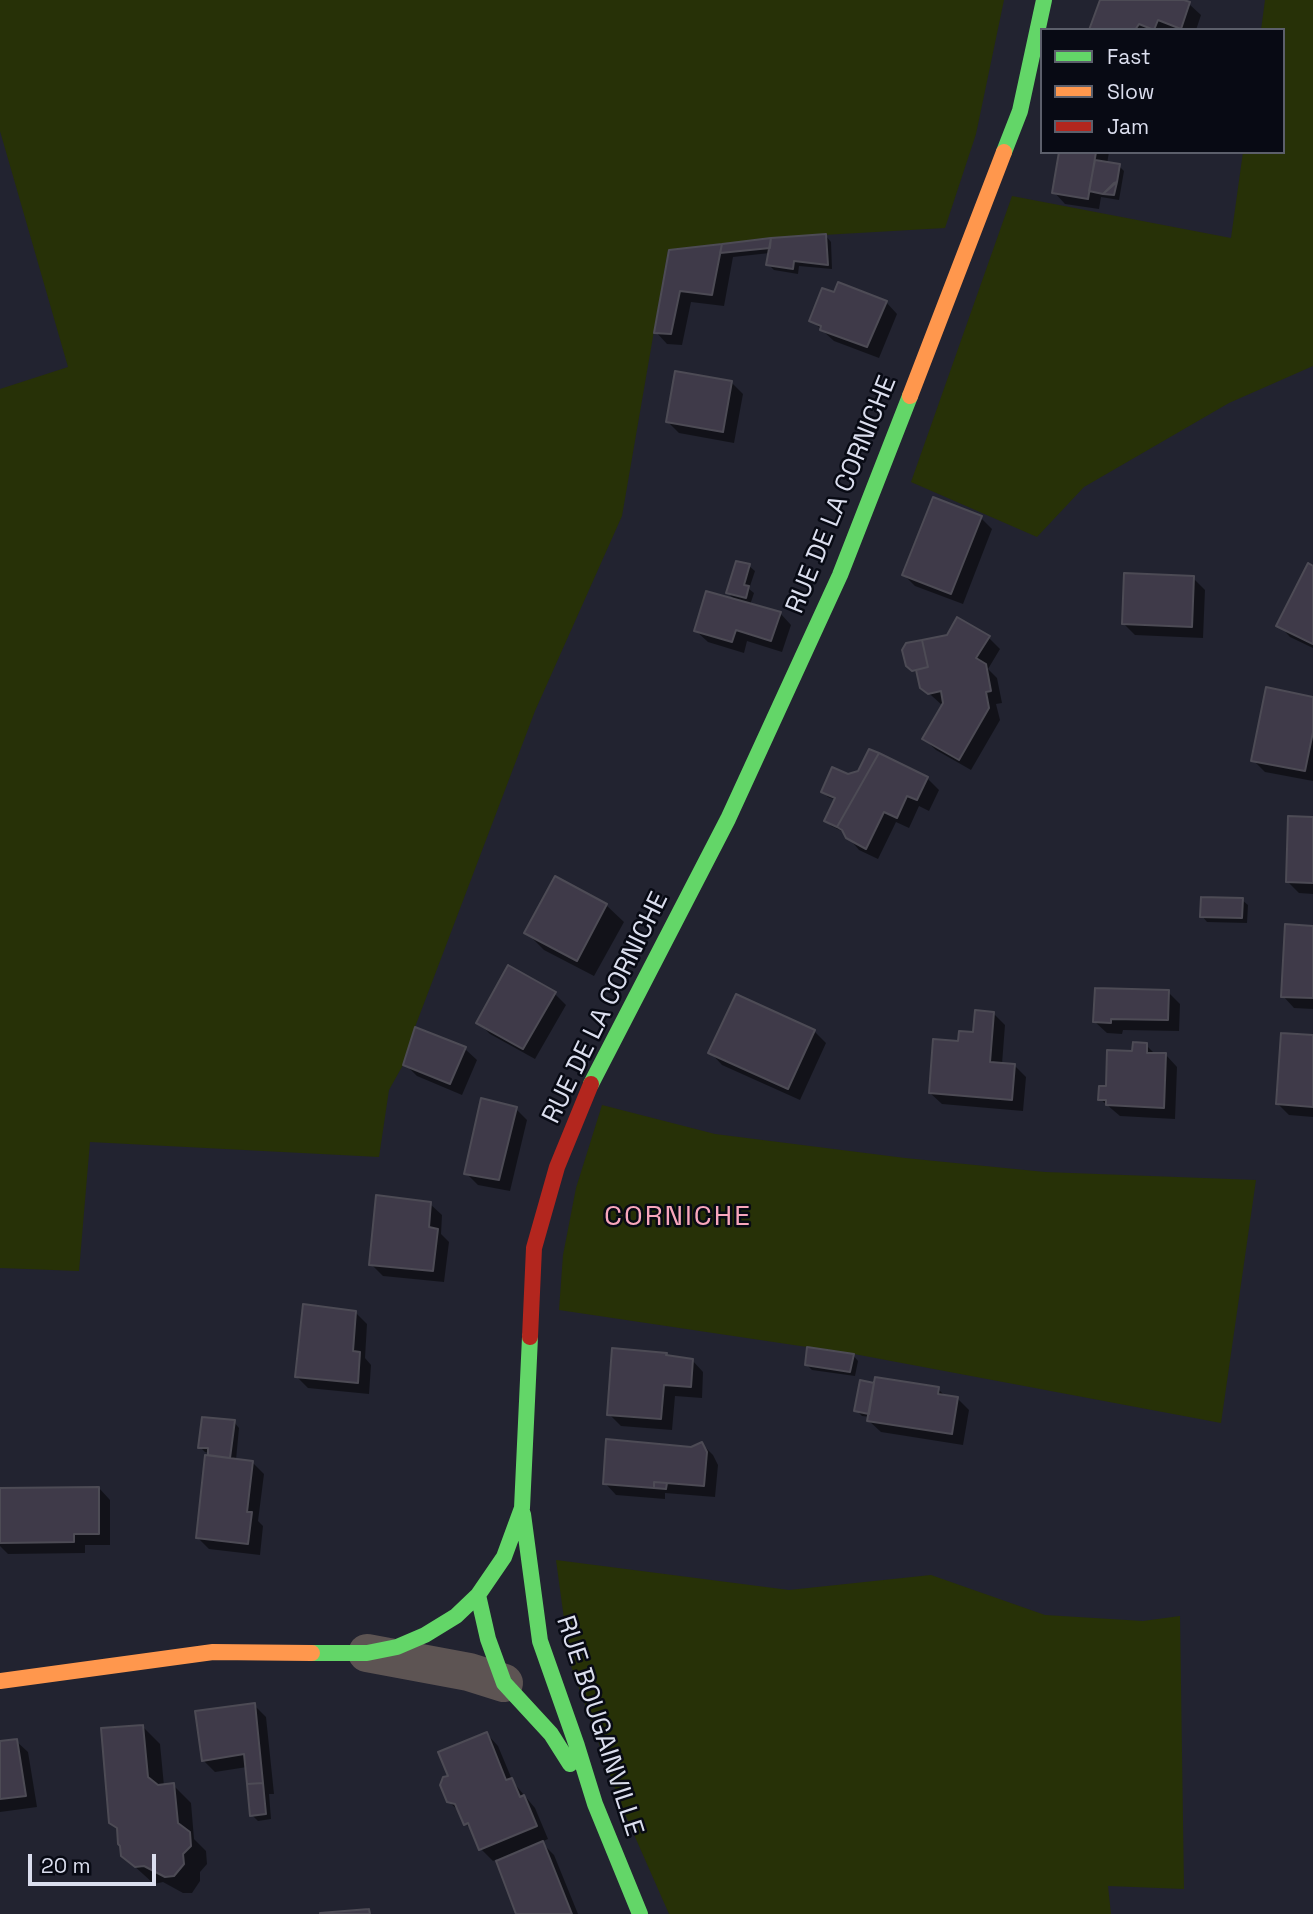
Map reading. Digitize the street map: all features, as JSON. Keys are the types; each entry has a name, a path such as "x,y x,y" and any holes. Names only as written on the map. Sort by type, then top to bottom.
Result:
{"street":[{"name":"RUE DE LA CORNICHE","path":"0,1681 212,1652 367,1653 397,1647 425,1635 456,1616 478,1595 505,1557 522,1508 534,1248 557,1167 592,1081 728,819 840,575 1020,111 1044,0"},
{"name":"RUE BOUGAINVILLE","path":"522,1508 540,1641 595,1804 640,1914"},
{"path":"478,1595 498,1608"},
{"path":"478,1595 488,1639 504,1683 551,1734 595,1804"},
{"path":"519,1623 540,1641"},
{"path":"367,1653 469,1671 504,1683"}],"green space":[{"path":"0,0 1004,0 976,134 945,228 771,238 668,250 622,516 535,711 403,1065 389,1090 379,1157 90,1142 79,1271 0,1268 0,389 68,367 0,131"},
{"path":"1265,0 1313,0 1313,366 1229,403 1084,487 1037,537 911,482 1012,196 1231,238 1243,154 1285,154 1285,28 1261,28"},
{"path":"602,1105 715,1134 905,1158 1045,1172 1256,1180 1221,1423 854,1354 559,1310 563,1255 576,1188"},
{"path":"556,1560 789,1590 931,1575 1045,1615 1143,1621 1180,1616 1184,1889 1108,1886 1111,1914 669,1914 621,1805 570,1663"}],"building":[{"path":"1100,0 1190,2 1181,28 1158,20 1155,28 1139,24 1136,28 1090,28"},
{"path":"1059,154 1096,154 1088,199 1052,193"},
{"path":"1095,160 1120,164 1117,182 1103,194 1089,191"},
{"path":"1117,182 1114,195 1103,194 1114,183"},
{"path":"826,234 828,265 794,261 793,269 766,265 771,238"},
{"path":"771,238 770,248 720,253 722,244"},
{"path":"722,244 712,295 680,291 671,334 654,333 669,250"},
{"path":"838,282 887,301 867,347 820,330 821,326 809,321 822,288 834,292"},
{"path":"675,371 732,381 723,432 666,422"},
{"path":"933,497 982,516 951,594 902,575"},
{"path":"736,561 750,564 744,585 749,586 746,598 726,593"},
{"path":"1308,563 1313,566 1313,644 1276,626"},
{"path":"1124,573 1194,576 1192,627 1122,624"},
{"path":"706,591 781,612 771,641 736,630 732,642 694,631"},
{"path":"957,617 990,636 976,658 986,664 991,691 986,692 989,708 959,760 922,739 943,703 941,691 928,694 920,688 916,670 928,667 922,640 947,635"},
{"path":"922,640 928,667 912,671 906,666 902,650 906,643"},
{"path":"1266,687 1313,697 1313,732 1305,771 1251,761"},
{"path":"869,749 879,753 837,827 824,821 835,798 821,792 832,767 848,774 858,771"},
{"path":"879,753 928,777 917,800 907,796 897,818 884,812 866,849 846,838 837,827"},
{"path":"1288,816 1313,817 1313,883 1286,882"},
{"path":"555,876 607,904 577,961 524,933"},
{"path":"1201,897 1243,898 1242,918 1200,917"},
{"path":"1285,924 1313,926 1313,998 1281,997"},
{"path":"508,965 556,992 523,1049 476,1023"},
{"path":"1095,988 1169,990 1168,1020 1111,1019 1111,1023 1093,1022"},
{"path":"736,994 815,1030 788,1089 708,1053"},
{"path":"975,1010 994,1012 990,1062 1015,1064 1012,1100 929,1093 933,1039 958,1041 959,1031 973,1032"},
{"path":"415,1027 466,1047 450,1084 403,1065"},
{"path":"1281,1033 1313,1035 1313,1107 1276,1104"},
{"path":"1133,1042 1147,1043 1147,1053 1166,1053 1164,1108 1106,1105 1106,1100 1098,1100 1099,1086 1106,1086 1107,1050 1132,1051"},
{"path":"481,1098 517,1107 499,1180 464,1174"},
{"path":"376,1195 431,1202 429,1227 438,1229 433,1271 369,1265"},
{"path":"303,1304 356,1311 353,1351 360,1352 358,1383 295,1377"},
{"path":"807,1347 854,1354 850,1372 805,1365"},
{"path":"612,1348 667,1353 666,1355 693,1359 691,1387 664,1385 661,1419 607,1415"},
{"path":"875,1377 939,1387 938,1394 958,1397 952,1434 867,1421"},
{"path":"860,1380 874,1383 869,1414 854,1411"},
{"path":"202,1417 235,1420 230,1458 208,1455 208,1448 198,1448"},
{"path":"606,1439 691,1447 702,1442 707,1452 704,1486 654,1482 654,1488 603,1484"},
{"path":"205,1455 253,1461 247,1512 252,1512 248,1544 196,1538"},
{"path":"654,1482 667,1483 666,1489 654,1488"},
{"path":"99,1487 99,1534 74,1534 74,1542 0,1543 0,1488"},
{"path":"255,1703 263,1783 247,1784 244,1754 202,1761 195,1711"},
{"path":"143,1725 148,1777 158,1785 174,1783 178,1823 190,1832 191,1846 183,1854 184,1864 174,1876 165,1877 144,1866 135,1867 121,1856 117,1828 109,1823 101,1728"},
{"path":"487,1732 506,1780 512,1778 520,1797 524,1795 537,1826 479,1850 468,1823 464,1825 455,1804 447,1802 440,1785 443,1777 448,1776 438,1752"},
{"path":"17,1739 26,1796 0,1799 0,1741"},
{"path":"263,1783 266,1814 250,1816 247,1784"},
{"path":"543,1841 572,1914 516,1914 496,1861"},
{"path":"369,1909 370,1914 320,1914 320,1913"}],"traffic: fast":[{"path":"1004,152 1020,111 1044,0"},
{"path":"591,1084 728,819 840,575 910,396"},
{"path":"312,1653 367,1653 397,1647 425,1635 456,1616 478,1595 504,1557 522,1508 530,1337"},
{"path":"523,1514 540,1641 595,1804 640,1914"},
{"path":"478,1595 488,1639 504,1683 551,1734 570,1764"}],"traffic: slow":[{"path":"910,396 1004,152"},
{"path":"0,1681 213,1652 312,1653"}],"traffic: jam":[{"path":"530,1337 534,1248 557,1167 591,1084"}],"district":[{"name":"CORNICHE","path":"678,1217"}]}
